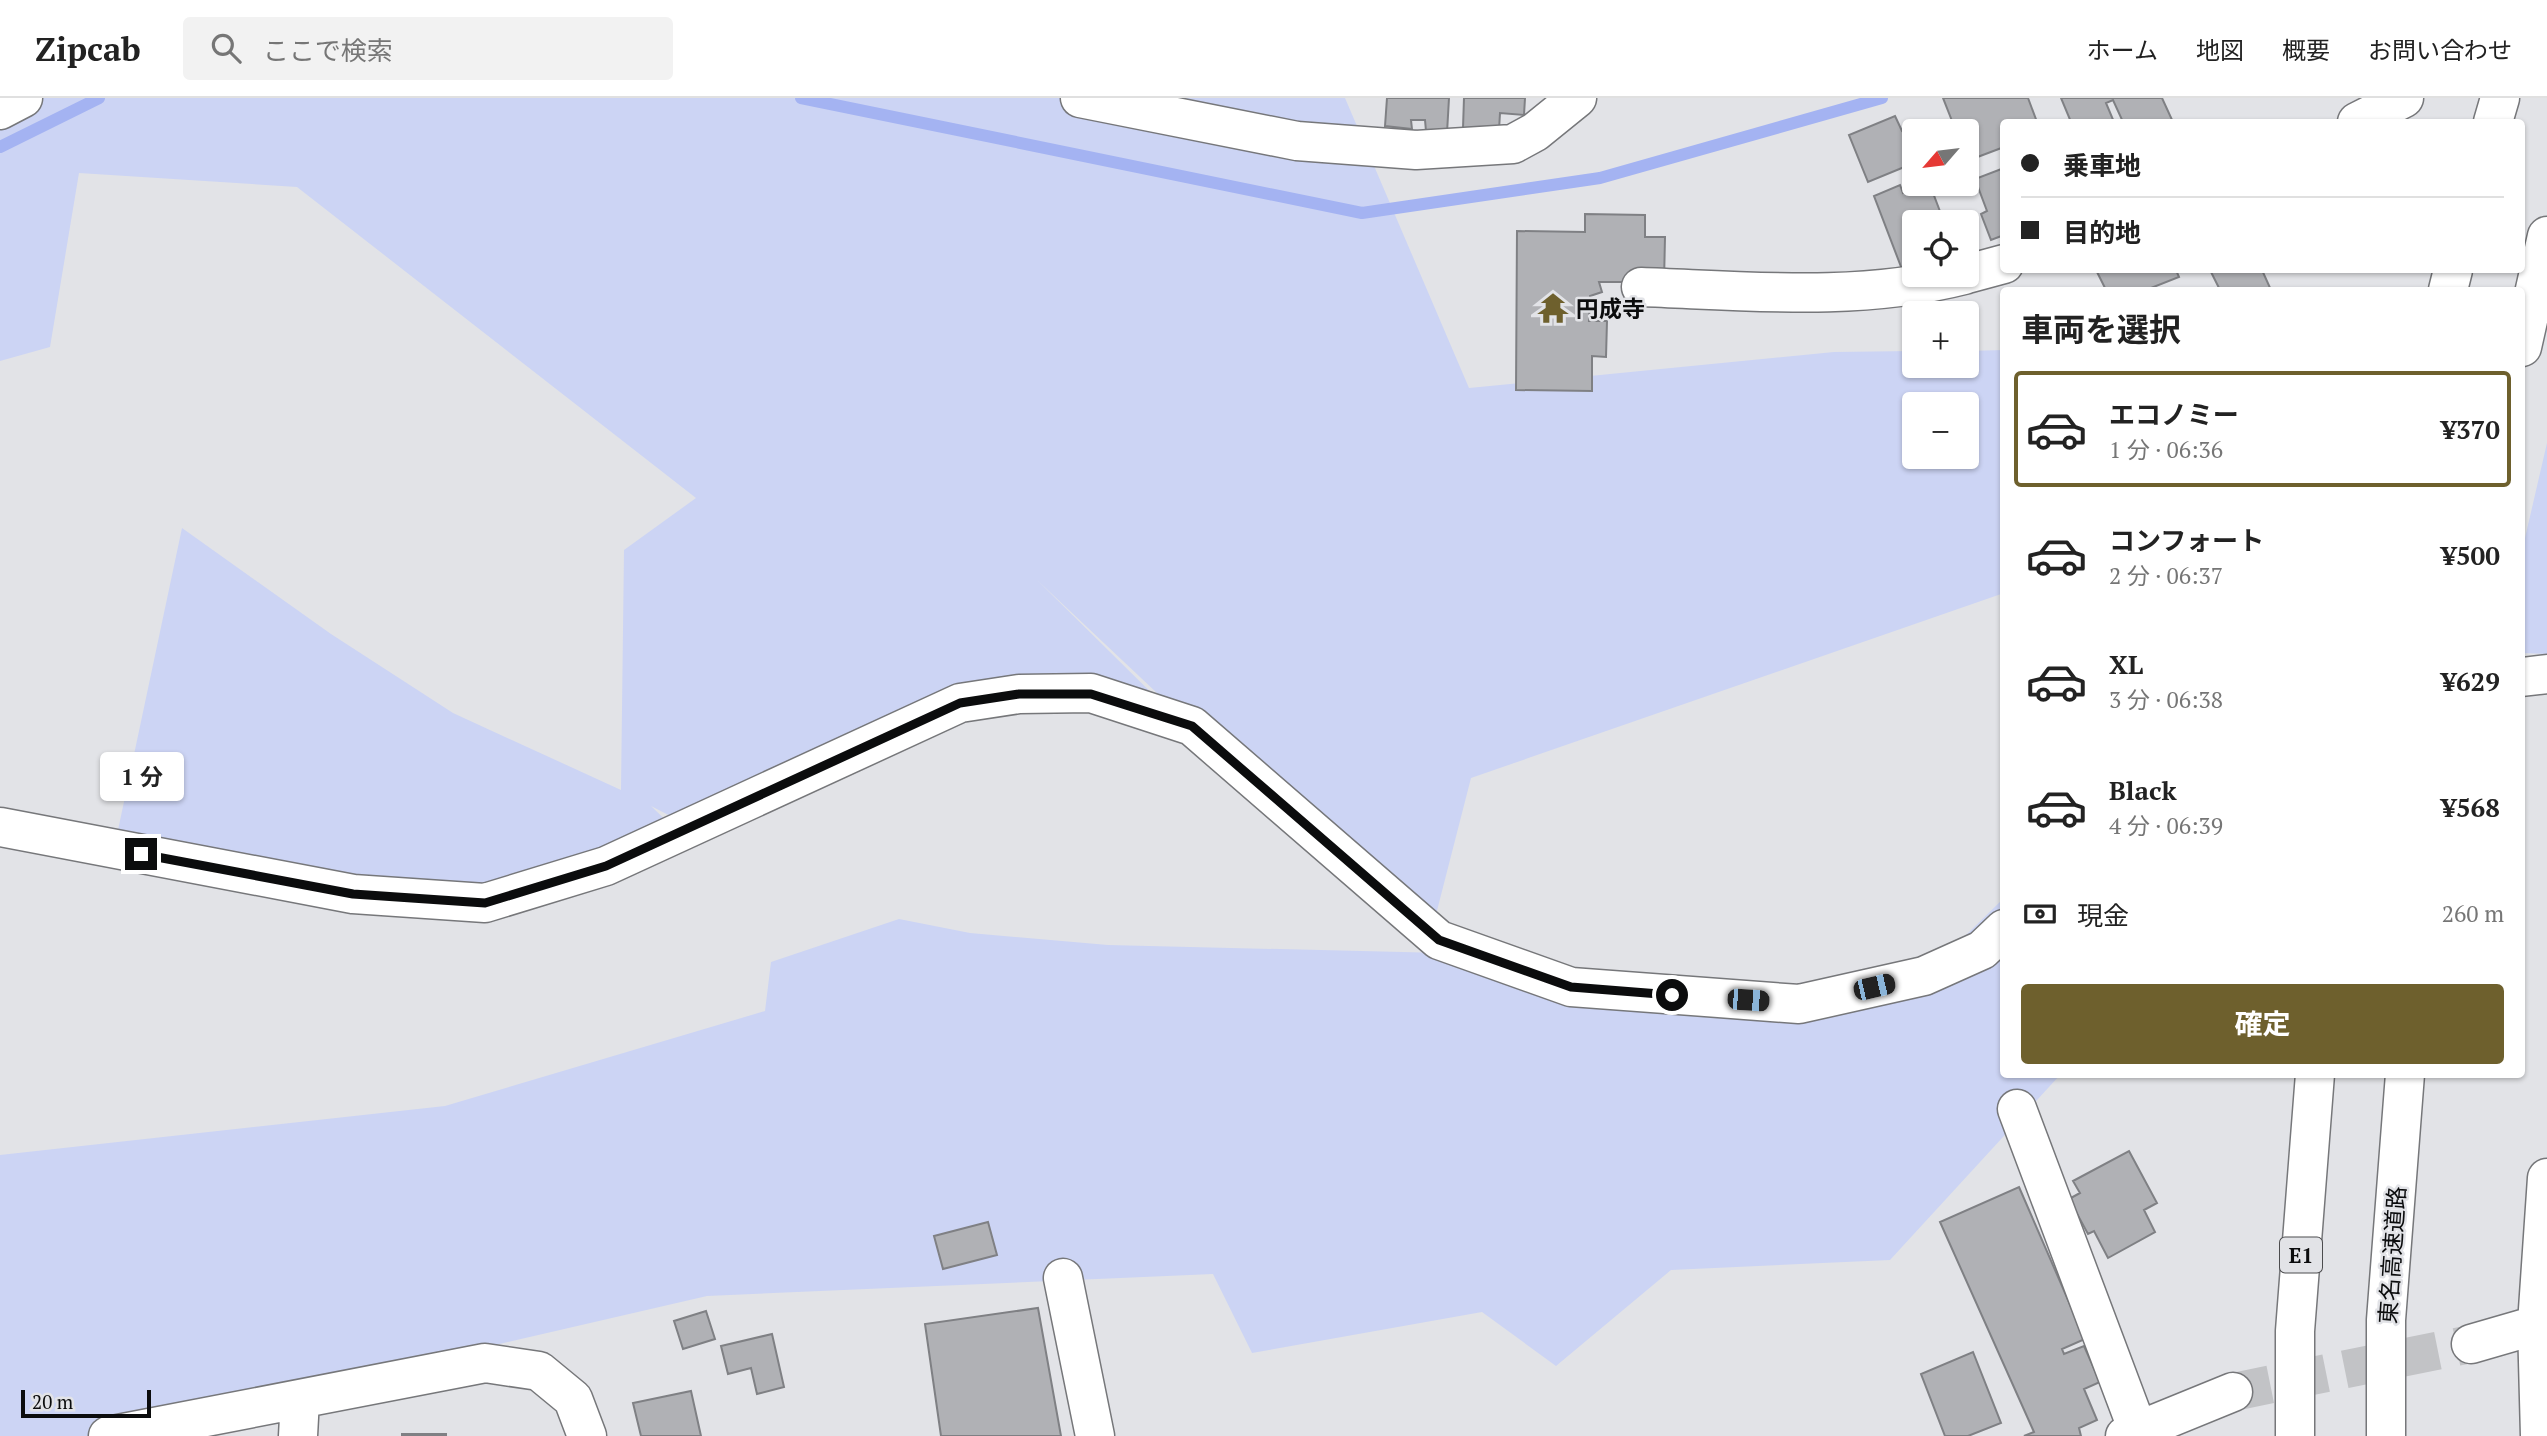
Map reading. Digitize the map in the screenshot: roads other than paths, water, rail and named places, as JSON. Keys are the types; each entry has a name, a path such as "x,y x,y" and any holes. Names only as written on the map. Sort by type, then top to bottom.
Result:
{"main road":[{"path":"0,110 23,98"},
{"path":"1080,98 1297,141 1416,150 1513,144 1535,132 1577,98"},
{"path":"2363,119 2404,98"},
{"path":"2494,119 2500,98"},
{"path":"2525,333 2547,236"},
{"path":"1979,270 2000,265"},
{"path":"1640,287 1831,293 1908,287"},
{"path":"2525,677 2547,674"},
{"path":"0,827 353,894 485,903 606,866 960,703 1019,694 1091,694 1192,726 1439,940 1571,987 1799,1004 1924,976 1982,950 2000,933"},
{"name":"E1","path":"2295,1436 2295,1331 2315,1078"},
{"name":"東名高速道路","path":"2386,1436 2386,1320 2405,1078"},
{"path":"2017,1109 2135,1433 2233,1392"},
{"path":"2540,1436 2547,1178"},
{"path":"1063,1278 1094,1436"},
{"path":"2471,1344 2542,1323"},
{"path":"108,1436 485,1363 539,1371 573,1399 587,1436"},
{"path":"299,1436 300,1399"}],"waterway":[{"path":"0,147 99,98"},
{"path":"801,98 1362,213 1600,178 1882,98"}],"tunnel":[{"path":"2233,1392 2471,1344"}],"place":[{"name":"円成寺","path":"1553,308"}]}
